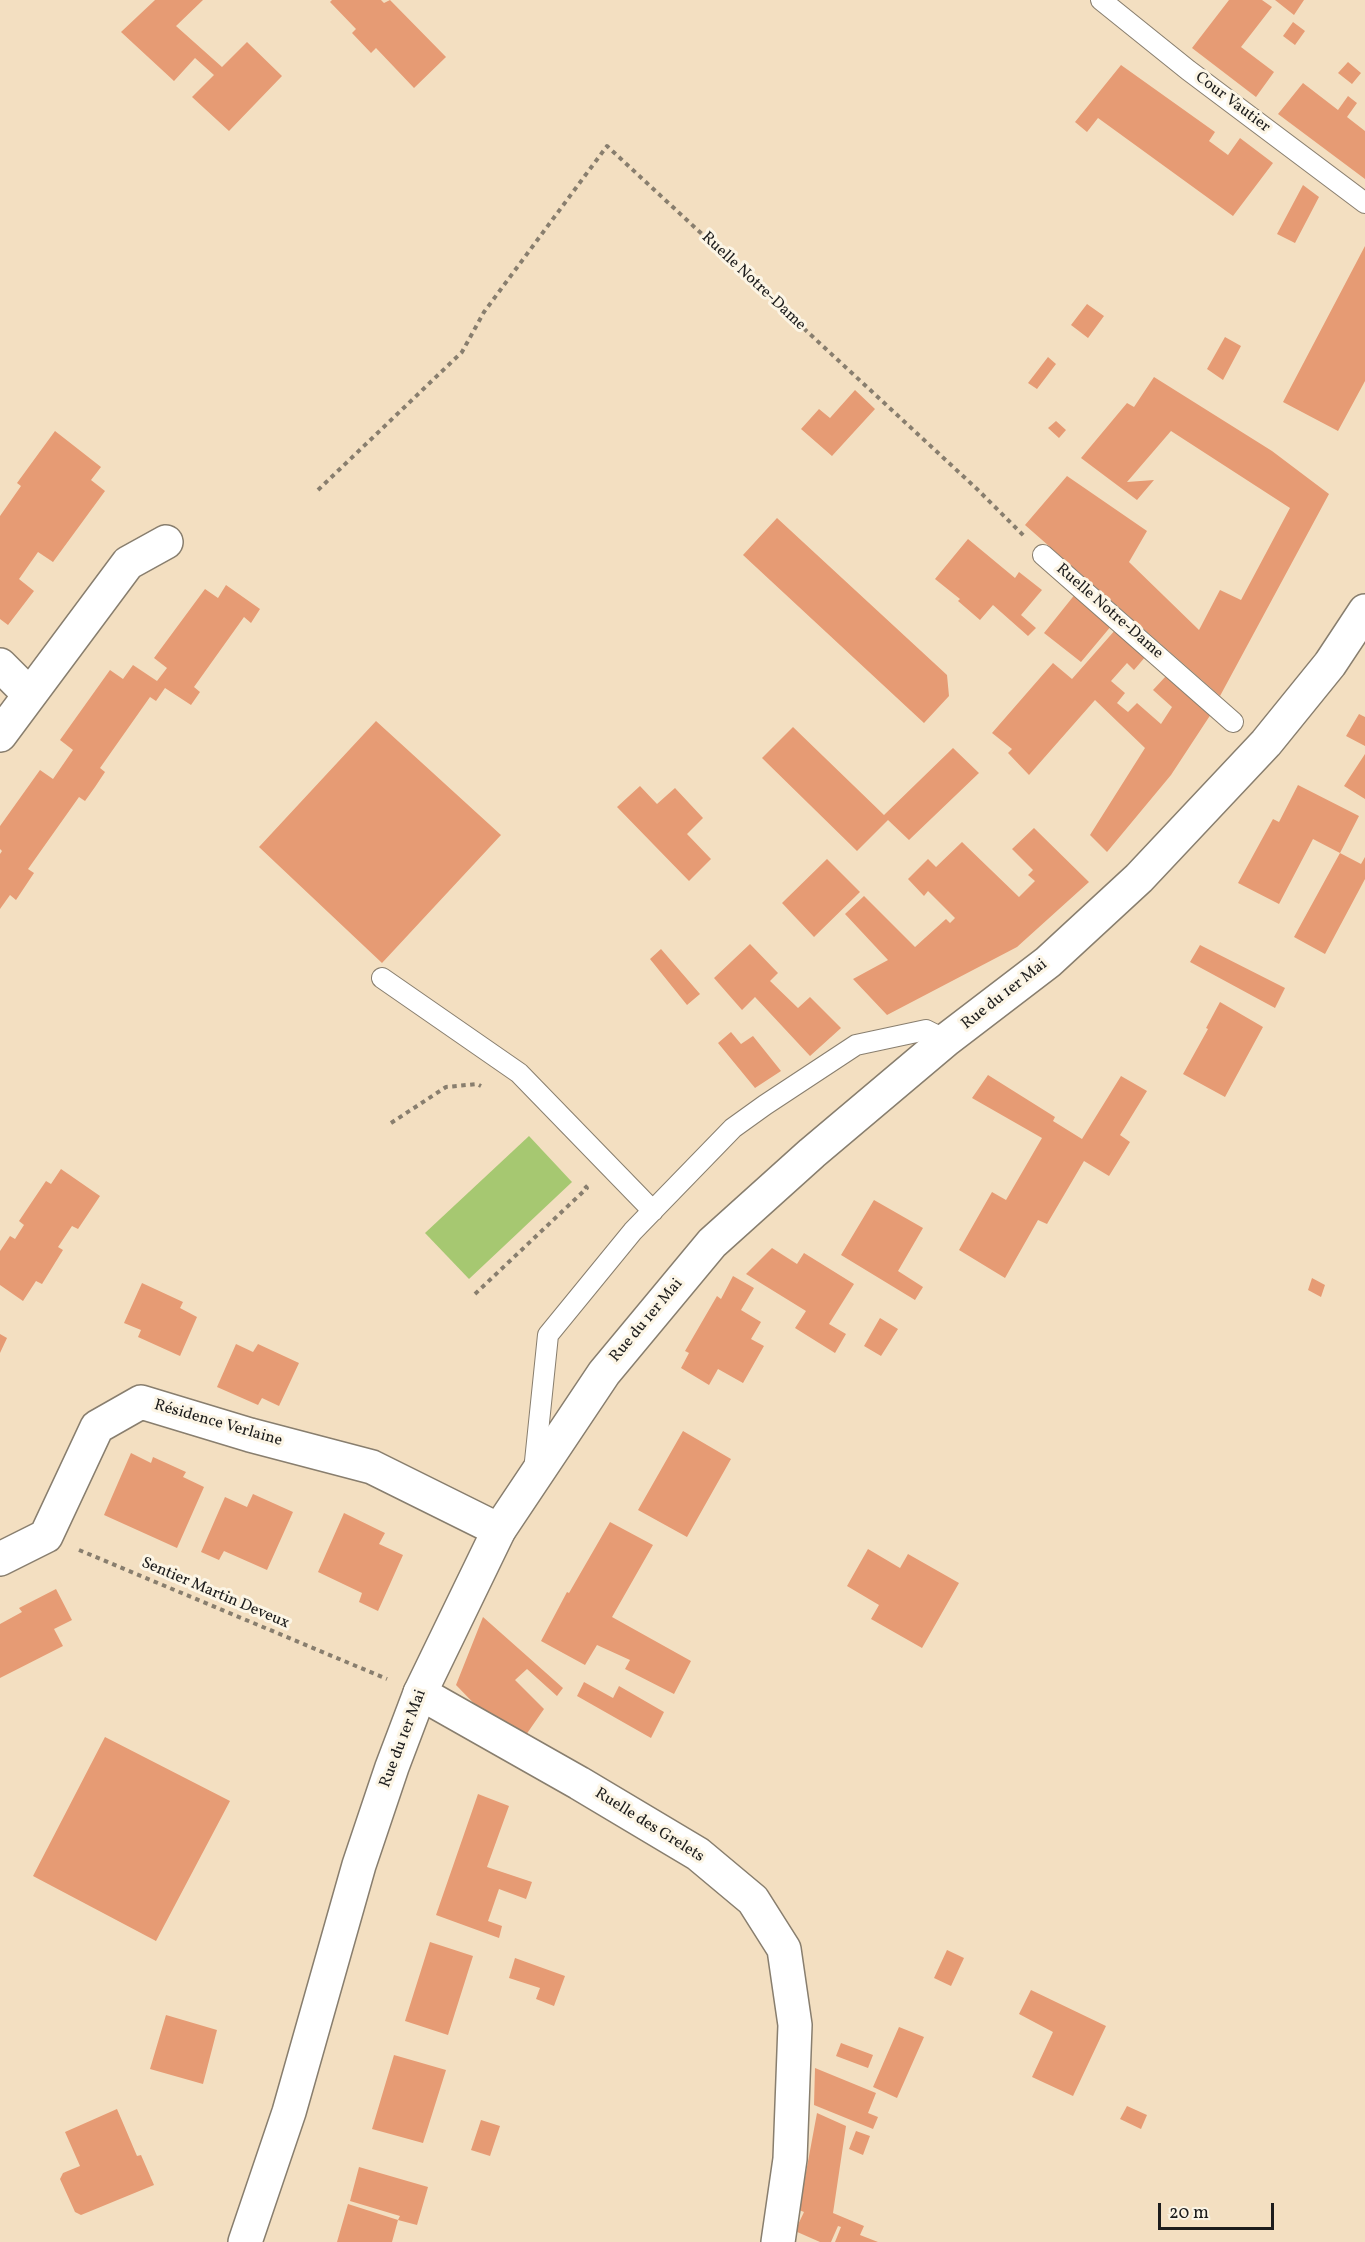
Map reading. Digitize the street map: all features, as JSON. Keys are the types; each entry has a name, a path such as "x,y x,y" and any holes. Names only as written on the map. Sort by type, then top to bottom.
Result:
{"street":[{"path":"0,735 128,563 166,542"},
{"name":"Rue du 1er Mai","path":"244,2242 289,2112 359,1865 420,1693 499,1530 604,1373 712,1243 812,1153 946,1040 1048,963 1147,869 1266,743 1330,664 1365,611"},
{"path":"0,665 29,694"},
{"name":"Résidence Verlaine","path":"46,1536 98,1427 141,1402 250,1435 372,1467 499,1530"},
{"path":"0,1559 46,1536"},
{"name":"Ruelle des Grelets","path":"420,1693 579,1783 698,1854 753,1900 784,1949 795,2025 790,2159 778,2242"}],"lane":[{"name":"Cour Vautier","path":"1101,0 1188,70 1365,203"},
{"name":"Ruelle Notre-Dame","path":"1043,555 1233,722"},
{"path":"382,978 519,1073 653,1210"},
{"path":"533,1479 548,1335 653,1210 733,1128 856,1045 926,1030 946,1040"}],"path":[{"name":"Ruelle Notre-Dame","path":"318,490 462,352 484,312 607,146 977,489 1043,555"},
{"path":"392,1123 446,1087 477,1084 485,1087"},
{"path":"475,1294 587,1188 579,1180"},
{"name":"Sentier Martin Deveux","path":"46,1536 420,1693"}],"green space":[{"path":"529,1136 572,1182 469,1279 425,1233"}],"building":[{"path":"155,0 203,0 176,26 222,67 247,42 282,76 229,131 192,97 214,75 195,58 174,81 121,32"},
{"path":"332,0 381,0 384,3 390,0 446,57 414,88 376,48 371,53 352,33 356,29 330,2"},
{"path":"1229,0 1262,0 1272,7 1241,47 1274,72 1256,97 1192,48"},
{"path":"1275,0 1304,0 1294,15"},
{"path":"1293,22 1305,31 1295,45 1283,36"},
{"path":"1348,62 1361,73 1352,84 1338,73"},
{"path":"1121,65 1215,132 1209,141 1228,155 1240,138 1273,163 1233,216 1098,118 1087,132 1075,122"},
{"path":"1303,83 1338,110 1348,96 1357,103 1347,117 1365,131 1365,179 1278,114"},
{"path":"1303,185 1319,197 1295,243 1277,234"},
{"path":"1365,246 1365,381 1338,431 1283,402"},
{"path":"1087,304 1104,316 1088,338 1071,325"},
{"path":"1225,337 1241,346 1223,380 1207,369"},
{"path":"1048,357 1056,364 1037,389 1028,383"},
{"path":"1154,377 1272,451 1329,494 1220,696 1025,525 1067,476 1147,531 1129,562 1199,630 1220,590 1241,600 1290,508 1171,431 1127,482 1154,480 1137,500 1081,458 1127,403 1134,407"},
{"path":"855,390 875,409 832,456 801,429 819,409 830,418"},
{"path":"1056,421 1066,430 1059,438 1048,428"},
{"path":"55,431 101,467 91,480 105,491 53,562 38,552 19,579 34,591 8,625 0,619 0,516 21,486 17,483"},
{"path":"777,518 947,675 949,696 924,723 743,555"},
{"path":"968,539 1015,578 1019,572 1042,590 1021,615 1036,628 1028,636 993,605 980,620 958,601 960,599 935,579"},
{"path":"226,585 260,609 251,623 244,617 194,687 200,692 191,705 165,688 156,701 150,697 100,768 105,772 95,787 85,801 79,797 28,869 34,873 16,900 10,895 0,909 0,854 2,851 0,849 0,826 40,770 53,779 73,750 60,740 110,670 123,679 133,665 157,681 167,668 154,658 205,589 218,598"},
{"path":"1076,593 1112,625 1081,662 1044,633"},
{"path":"1116,629 1146,656 1134,670 1127,663 1111,681 1125,693 1117,703 1128,712 1137,703 1161,724 1172,707 1153,690 1166,676 1211,714 1171,775 1107,852 1090,835 1145,748 1095,700 1029,775 1008,753 1012,749 992,733 1053,663 1072,679"},
{"path":"1359,714 1365,717 1365,746 1346,736"},
{"path":"376,721 501,835 382,963 259,847"},
{"path":"793,727 884,815 953,748 979,773 909,840 888,820 857,851 762,758"},
{"path":"1365,754 1365,799 1344,786"},
{"path":"1298,785 1359,816 1340,853 1313,839 1279,904 1238,883 1273,819 1279,822"},
{"path":"640,786 657,804 675,788 703,818 687,834 711,859 689,881 617,807"},
{"path":"1034,828 1089,882 1017,947 887,1015 853,979 888,960 845,914 864,896 915,947 946,919 950,923 955,918 928,891 924,896 908,879 928,859 936,867 962,842 1019,897 1035,881 1028,875 1033,870 1012,849"},
{"path":"1340,853 1361,864 1365,857 1365,879 1325,954 1294,937"},
{"path":"827,859 860,892 814,937 782,903"},
{"path":"750,944 778,973 770,981 798,1008 810,997 841,1028 810,1056 755,997 742,1010 714,978"},
{"path":"1200,945 1285,988 1275,1008 1190,962"},
{"path":"661,949 700,994 687,1005 650,959"},
{"path":"1220,1002 1263,1027 1225,1097 1183,1074"},
{"path":"731,1032 741,1044 753,1036 781,1071 755,1088 718,1043"},
{"path":"988,1075 1055,1117 1053,1121 1082,1139 1121,1076 1147,1091 1120,1135 1130,1142 1109,1176 1084,1161 1047,1224 1038,1220 1005,1278 959,1250 992,1192 1006,1200 1042,1138 972,1098"},
{"path":"61,1169 100,1196 78,1229 72,1226 58,1247 63,1250 42,1284 36,1281 23,1301 0,1285 0,1251 10,1236 15,1239 24,1225 19,1221 46,1181 51,1184"},
{"path":"874,1200 923,1228 898,1271 923,1287 915,1300 841,1255"},
{"path":"772,1248 797,1264 804,1253 854,1284 829,1324 846,1334 835,1353 795,1328 806,1311 746,1274"},
{"path":"733,1276 754,1288 741,1310 761,1322 751,1339 764,1346 743,1383 718,1369 709,1385 681,1368 689,1353 685,1351 717,1296 721,1299"},
{"path":"1312,1278 1325,1285 1321,1297 1308,1290"},
{"path":"142,1283 183,1302 180,1308 197,1317 180,1356 138,1337 141,1330 124,1323"},
{"path":"880,1318 898,1329 881,1356 864,1346"},
{"path":"0,1334 7,1338 0,1353"},
{"path":"236,1344 253,1352 258,1344 299,1363 279,1406 262,1398 258,1405 217,1387"},
{"path":"683,1431 731,1459 687,1537 638,1510"},
{"path":"131,1453 151,1463 153,1457 186,1472 183,1477 204,1487 177,1548 104,1515"},
{"path":"253,1494 293,1512 267,1570 224,1551 219,1560 201,1552 225,1497 247,1507"},
{"path":"344,1513 385,1533 379,1544 403,1555 378,1611 359,1602 362,1593 318,1572"},
{"path":"610,1522 653,1545 612,1617 691,1661 674,1694 625,1669 630,1660 597,1645 585,1665 541,1641 567,1592 569,1593"},
{"path":"868,1549 900,1568 908,1554 959,1583 922,1648 871,1619 879,1605 847,1586"},
{"path":"56,1589 72,1620 54,1629 63,1646 0,1678 0,1624 22,1612 19,1608"},
{"path":"483,1617 563,1688 557,1696 527,1669 515,1680 544,1709 521,1742 492,1722 456,1685"},
{"path":"584,1682 613,1698 619,1686 664,1712 651,1738 577,1696"},
{"path":"105,1737 230,1801 156,1941 33,1876"},
{"path":"478,1794 509,1806 487,1867 532,1882 526,1899 499,1889 488,1921 502,1926 499,1938 436,1915"},
{"path":"430,1942 473,1956 448,2035 405,2021"},
{"path":"947,1950 964,1958 951,1986 934,1978"},
{"path":"515,1958 565,1976 554,2006 536,1999 540,1988 509,1978"},
{"path":"1031,1990 1106,2026 1073,2096 1032,2077 1053,2032 1019,2014"},
{"path":"166,2015 217,2030 203,2084 150,2069"},
{"path":"899,2027 924,2037 897,2098 873,2087"},
{"path":"841,2043 873,2055 868,2068 836,2056"},
{"path":"394,2055 446,2070 423,2143 372,2129"},
{"path":"815,2068 876,2093 868,2113 878,2117 873,2129 814,2105"},
{"path":"1127,2106 1147,2115 1141,2129 1120,2119"},
{"path":"117,2109 137,2156 141,2155 154,2185 81,2215 75,2212 60,2179 63,2173 80,2166 65,2132"},
{"path":"817,2113 846,2126 833,2213 864,2226 860,2235 878,2242 835,2242 841,2227 838,2226 831,2242 820,2242 795,2231 804,2212 799,2210"},
{"path":"481,2120 500,2126 490,2156 471,2150"},
{"path":"856,2131 870,2136 863,2155 849,2149"},
{"path":"359,2167 428,2187 417,2225 398,2220 400,2216 350,2201"},
{"path":"348,2204 398,2220 392,2242 337,2242"}]}
